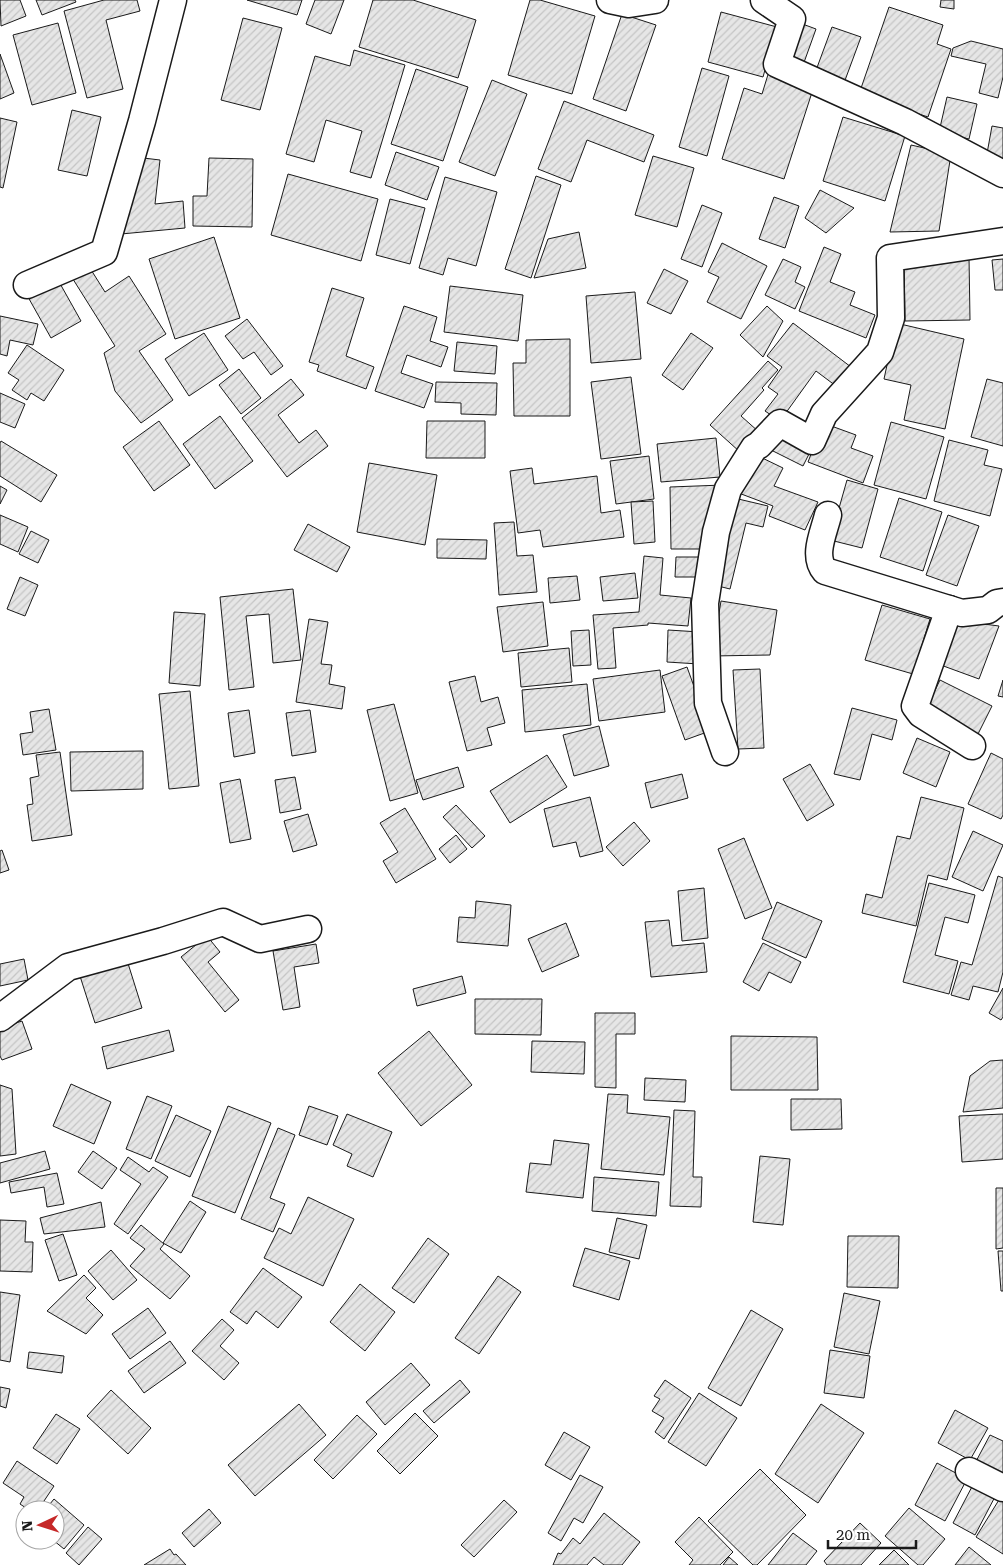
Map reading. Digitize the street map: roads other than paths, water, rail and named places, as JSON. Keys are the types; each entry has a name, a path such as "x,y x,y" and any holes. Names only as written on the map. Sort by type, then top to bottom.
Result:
{"street":[{"path":"27,285 104,252 142,121 173,0"},
{"path":"610,0 629,4 655,0"},
{"path":"764,0 792,19 777,64 905,122 1003,174"},
{"path":"725,752 708,703 705,603 716,532 728,488 754,448 780,423 812,441 824,414 880,352 891,318 890,258 1003,242"},
{"path":"828,515 819,552 820,565 825,571 962,613 988,610 997,603 1003,602"},
{"path":"949,609 915,706 921,714 972,746"},
{"path":"0,1018 68,967 163,941 223,922 260,939 308,929"},
{"path":"969,1471 1003,1488"}]}
